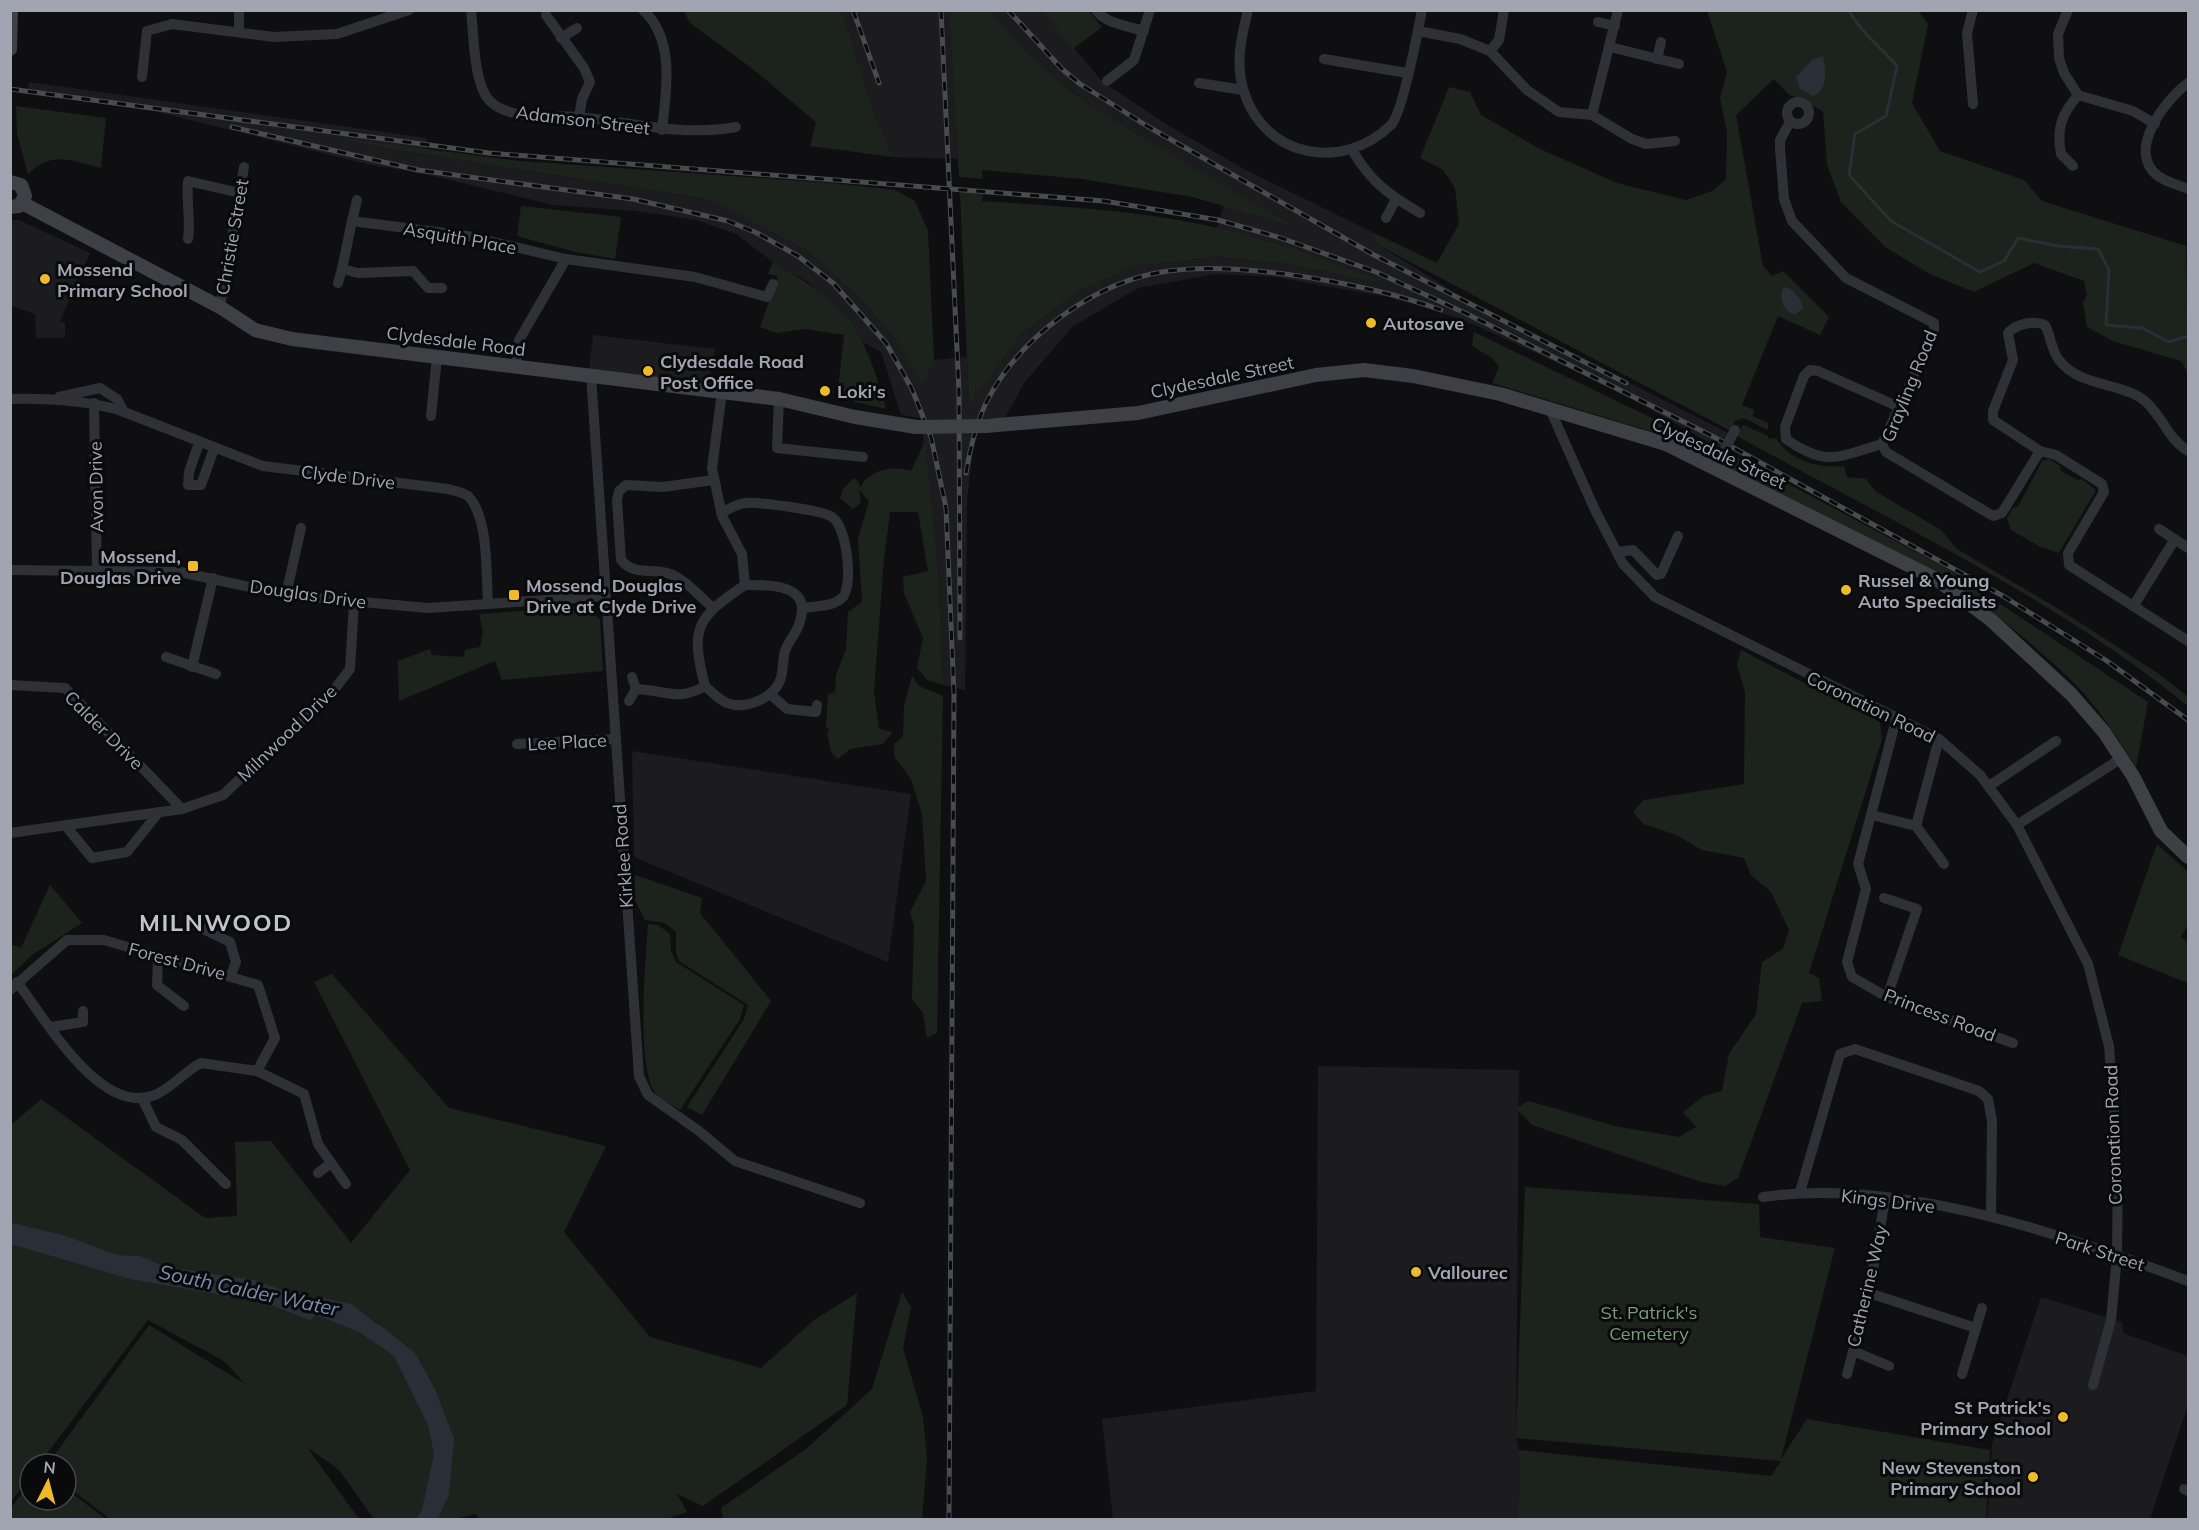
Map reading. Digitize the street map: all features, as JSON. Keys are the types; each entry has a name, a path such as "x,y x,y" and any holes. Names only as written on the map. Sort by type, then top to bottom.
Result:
{"main road":[{"path":"10,49 11,10"},
{"name":"Clydesdale Road","path":"10,182 18,183 25,196 16,205 220,307 255,330 292,339 779,399 855,417 916,427 986,426"},
{"name":"Clydesdale Street","path":"986,426 1137,413 1316,375 1364,370 1451,383 1549,407 1666,444 1918,570 1953,590 1991,620 2071,694 2104,732 2122,758 2161,831 2188,857"}],"street":[{"path":"239,10 239,32"},
{"path":"142,77 147,31 172,24 274,37 337,34 409,10"},
{"name":"Adamson Street","path":"471,10 480,87 492,103 511,112 579,117 662,130 709,132 736,127"},
{"path":"643,10 657,32 666,56 667,86 662,130"},
{"path":"1096,10 1100,16 1111,21 1144,31"},
{"path":"1107,81 1134,60 1150,10"},
{"path":"1248,10 1238,50 1243,90 1250,108 1265,129 1281,142 1311,152 1328,154 1352,150 1392,124 1404,97 1407,73 1422,10"},
{"path":"1490,51 1499,40 1504,10"},
{"path":"1592,115 1618,10"},
{"path":"1973,10 1967,33 1973,104"},
{"path":"2068,10 2058,34 2059,58 2064,73 2078,95 2133,111 2155,124"},
{"path":"546,15 584,68 590,82 582,99 579,117"},
{"path":"1598,22 1615,26"},
{"path":"561,38 577,28"},
{"path":"1418,31 1460,39 1490,51 1527,90 1559,112 1592,115 1632,139 1646,144 1675,141"},
{"path":"1657,58 1661,42"},
{"path":"1610,47 1680,64"},
{"path":"1324,59 1407,73"},
{"path":"2188,82 2175,92 2146,138 2145,155 2153,171 2159,177 2188,189"},
{"path":"1199,83 1243,90"},
{"path":"2073,166 2061,154 2059,124 2064,112 2078,95"},
{"name":"Grayling Road","path":"1790,122 1780,140 1780,148 1784,199 1792,221 1846,278 1934,323 1934,332 1882,444 1886,452 1993,516 2002,513 2040,451"},
{"path":"1352,150 1366,174 1396,199 1420,213"},
{"name":"Christie Street","path":"220,307 244,167"},
{"path":"188,239 190,228 186,204 189,181 240,193"},
{"path":"1386,218 1396,199"},
{"path":"338,283 357,200"},
{"name":"Asquith Place","path":"352,220 468,236 566,259 695,277 767,297 774,284"},
{"path":"516,367 519,340 566,259"},
{"path":"342,269 358,273 413,271 428,288 442,288"},
{"path":"2188,451 2176,442 2145,400 2076,375 2066,367 2057,358 2045,326 2036,322 2014,327 2008,338 2012,365 1993,411 1993,420 2040,451 2056,455 2102,484 2104,492 2068,554 2067,560 2072,568 2188,641"},
{"path":"431,416 437,357"},
{"path":"1882,444 1827,459 1817,457 1786,439 1785,427 1804,376 1810,370 1818,371 1899,407"},
{"name":"Kirklee Road","path":"591,375 639,1076 648,1095 699,1131 735,1161 860,1203"},
{"name":"Clyde Drive","path":"50,398 100,388 117,399 124,412"},
{"path":"723,392 712,468 713,480 721,513 742,554 745,585"},
{"name":"Clyde Drive","path":"10,399 50,398 94,403 124,412 214,449 263,466 448,489 468,495 477,509 483,532 488,604"},
{"path":"779,399 777,448 863,457"},
{"name":"Avon Drive","path":"94,403 98,570"},
{"name":"Coronation Road","path":"1549,407 1594,510 1623,564 1655,597 1939,739 1980,775 2017,825 2088,964 2109,1046 2118,1160 2117,1256 2111,1320 2092,1385"},
{"path":"1717,468 1734,430"},
{"path":"200,443 189,472 188,485 201,485 214,449"},
{"path":"712,607 675,576 668,573 633,571 621,561 617,500 619,491 626,485 663,487 713,480"},
{"path":"721,513 746,503 822,512 839,523 842,528 847,560 844,597 833,603 802,608"},
{"path":"286,595 301,528"},
{"path":"2159,529 2188,548"},
{"path":"1617,552 1633,550 1657,576 1678,536"},
{"path":"2134,605 2175,539"},
{"name":"Douglas Drive","path":"10,570 180,572 286,595 428,608 606,596"},
{"path":"192,668 213,578"},
{"path":"745,585 775,585 789,589 795,594 802,608 799,626 786,650 780,681 770,694 760,700 737,704 727,703 705,686 696,642 712,607 745,585"},
{"name":"Milnwood Drive","path":"10,833 182,809 223,795 334,690 350,669 354,603"},
{"path":"166,657 192,668 216,674"},
{"path":"629,701 636,689 632,677"},
{"name":"Calder Drive","path":"10,685 65,688 182,809"},
{"path":"636,689 676,696 690,695 705,686"},
{"path":"770,694 787,710 816,712 817,705"},
{"name":"Princess Road","path":"1897,716 1858,864 1866,889 1864,906 1847,962 1852,977 1887,997 2013,1043"},
{"name":"Lee Place","path":"518,744 616,739"},
{"path":"1916,826 1939,739"},
{"path":"1989,786 2056,741"},
{"path":"2017,825 2122,758"},
{"path":"65,825 92,858 127,852 159,812"},
{"path":"1872,815 1916,826 1944,864"},
{"path":"1884,898 1917,909 1887,997"},
{"path":"195,926 231,942 236,962 231,975"},
{"name":"Forest Drive","path":"14,986 67,940 104,940 158,957 231,975 258,985 274,1038 256,1071"},
{"path":"158,957 157,985 184,1006"},
{"path":"14,986 51,1027 67,1051 108,1090 122,1097 142,1098 156,1094 201,1063 256,1071 304,1094 318,1144 346,1184"},
{"path":"51,1027 87,1019"},
{"path":"1800,1192 1840,1054 1856,1049 1979,1091 1988,1099 1992,1121 1991,1217"},
{"path":"142,1098 156,1127 182,1140 226,1184"},
{"path":"318,1173 331,1163"},
{"name":"Kings Drive","path":"1763,1197 1800,1192 1885,1199 1991,1217 2012,1224"},
{"name":"Catherine Way","path":"1847,1374 1869,1293 1885,1199"},
{"name":"Park Street","path":"2012,1224 2117,1256 2188,1281"},
{"path":"1869,1293 1976,1328"},
{"path":"1962,1374 1982,1308"},
{"path":"1853,1351 1889,1366"}],"shaded area":[{"path":"842,11 949,11 958,159 893,157 874,112"},
{"path":"992,11 1042,11 1103,82 1166,124 1244,169 1372,232 1378,245 1464,298 1732,435 1724,451 1618,391 1475,325 1388,297 1275,277 1216,274 1138,288 1072,327 1024,383 1005,418 985,418 974,440 967,501 965,690 943,685 938,566 921,418 901,415 881,352 861,341 854,326 808,282 773,262 736,234 696,220 637,211 553,205 425,174 367,164 158,112 28,93 29,82 427,138 426,149 339,138 389,149 707,199 805,249 866,304 896,341 922,384 934,360 967,357 969,405 1022,333 1083,289 1137,266 1217,257 1287,264 1383,283 1278,244 1217,228 1224,205 1290,226 1102,113 1043,70 1011,38"},
{"name":"Mossend Primary School","path":"11,220 19,220 90,253 60,321 65,323 65,338 36,338 35,314 11,306"},
{"path":"593,335 715,349 709,384 589,371"},
{"path":"632,751 911,794 888,962 634,857"},
{"path":"1318,1066 1519,1070 1516,1438 1519,1450 1518,1519 1113,1519 1102,1419 1316,1391"},
{"path":"2041,1297 2122,1322 2123,1333 2188,1356 2188,1405 2150,1519 1987,1520 1992,1444"}],"green space":[{"path":"684,11 842,11 874,112 893,157 810,146 816,122 753,69 690,23"},
{"path":"949,11 992,11 1028,54 1070,90 1116,121 1294,227 1193,197 1082,179 982,170 983,179 959,177"},
{"path":"1042,11 1089,11 1102,27 1073,49"},
{"path":"1707,11 1918,11 1928,24 1912,103 1940,151 2024,180 2042,201 2186,246 2188,373 2181,361 2113,341 2087,327 2083,302 2087,295 2084,281 2034,263 1974,292 1930,274 1885,247 1841,202 1827,165 1823,111 1788,94 1774,79 1736,115 1763,266 1772,276 1783,271 1829,317 1820,335 1778,316 1742,405 1754,410 1753,416 1768,423 1768,430 1743,418 1735,421 1731,431 1378,245 1372,232 1437,263 1459,224 1455,188 1443,170 1420,158 1449,87 1470,92 1481,115 1540,149 1617,183 1686,200 1712,191 1726,179 1727,132 1720,98 1727,72"},
{"path":"16,106 106,118 101,168 63,159 45,162 28,174 17,134"},
{"path":"328,136 520,161 831,183 895,190 915,201 928,231 934,360 922,385 896,341 866,304 805,249 707,199 389,149"},
{"path":"960,192 983,194 982,201 1130,213 1218,228 1304,253 1387,284 1287,264 1217,257 1137,266 1083,289 1022,333 969,406"},
{"path":"521,206 621,217 615,259 575,252 517,236"},
{"path":"773,262 818,291 849,319 869,357 886,409 837,398 844,335 806,329 777,333 760,327 778,276 768,274"},
{"path":"1474,332 1716,449 1714,454 1643,429 1492,383 1499,367 1492,358 1472,346"},
{"path":"1743,425 1768,438 1777,439 1789,453 1806,462 1835,467 1844,466 1847,477 1866,479 1875,491 1941,530 1957,549 2062,611 2159,674 2188,697 2188,706 2136,666 2082,629 2026,595 1737,436"},
{"path":"925,441 938,566 943,685 927,680 917,668 923,638 904,593 903,577 928,571 918,512 890,512 874,691 879,729 893,732 883,744 850,749 838,759 831,752 827,732 830,729 826,728 828,694 835,692 836,675 846,649 848,612 862,602 858,539 869,501 859,490 861,503 853,509 840,498 843,489 854,478 860,488 869,476 882,470 897,468 911,471"},
{"path":"1728,452 1946,568 2148,702 2136,767 2106,721 2080,689 2040,652 1977,600 1945,576 1723,465"},
{"path":"2050,459 2060,466 2061,471 2078,480 2082,479 2096,490 2059,553 2039,546 2011,530 2007,518 2013,508 2018,507 2042,461"},
{"path":"587,606 600,620 603,671 502,680 495,661 399,701 398,661 430,649 432,655 464,657 465,650 480,647 483,632 479,614"},
{"path":"1741,650 1880,722 1882,739 1809,973 1819,978 1822,1001 1802,1003 1738,1178 1725,1186 1701,1182 1532,1125 1516,1108 1529,1101 1615,1126 1679,1137 1696,1127 1683,1112 1704,1096 1722,1091 1729,1054 1756,1014 1762,962 1783,949 1789,930 1771,892 1751,875 1744,858 1702,850 1676,835 1644,824 1633,812 1644,800 1744,784 1745,692 1737,665"},
{"path":"912,676 919,686 943,696 937,1033 927,1038 923,1013 912,999 914,926 910,912 926,881 922,814 911,779 895,758 894,744 903,737 904,705"},
{"path":"2157,844 2188,872 2188,925 2181,937 2188,942 2188,983 2118,955"},
{"path":"635,875 702,898 700,913 771,1001 702,1115 687,1107 744,1019 748,1005 679,961 676,952 676,932 665,923 645,920 634,898"},
{"path":"50,885 82,923 32,955 11,975 11,944 21,948"},
{"path":"648,924 658,925 670,934 671,951 676,962 744,1005 740,1019 680,1110 657,1095 650,1083 646,1064 644,986"},
{"path":"332,974 449,1108 606,1146 564,1232 650,1337 761,1368 814,1320 857,1293 847,1405 703,1506 677,1494 687,1512 666,1519 481,1520 475,1514 456,1519 374,1519 339,1470 307,1447 359,1519 110,1519 78,1494 78,1452 57,1452 149,1325 245,1384 224,1361 148,1320 48,1452 18,1452 18,1492 11,1502 11,1125 41,1099 205,1218 237,1216 235,1142 271,1141 351,1243 410,1170 314,982"},
{"name":"St. Patrick's Cemetery","path":"1525,1187 1759,1204 1760,1237 1835,1248 1781,1459 1807,1419 1990,1450 1986,1519 1518,1519 1519,1450 1771,1476 1781,1461 1516,1438"},
{"path":"902,1292 911,1307 903,1348 923,1417 927,1459 922,1519 723,1519 721,1508 806,1449 872,1389"},
{"path":"18,1498 18,1512 78,1512 78,1498 106,1519 11,1519 11,1508"}],"water":[{"path":"1823,56 1824,84 1813,96 1800,89 1796,77 1812,60"},
{"path":"1784,287 1794,292 1802,305 1803,308 1795,315 1783,304 1781,295"},
{"name":"South Calder Water","path":"11,1223 63,1235 117,1255 140,1256 166,1267 254,1280 380,1325 415,1353 435,1389 454,1439 449,1494 438,1519 416,1519 422,1510 434,1454 428,1425 394,1356 359,1332 316,1315 310,1320 262,1302 130,1279 11,1244"}],"waterway":[{"path":"1849,10 1864,31 1897,66 1886,116 1855,134 1849,175 1891,221 1980,272 2004,261 2018,238 2058,246 2098,249 2109,270 2106,325 2142,328 2169,342 2188,336"},
{"name":"South Calder Water","path":"318,1305 349,1312 369,1328"}],"railway":[{"path":"853,10 879,83"},
{"path":"941,10 959,392 960,638"},
{"path":"1008,10 1062,69 1080,84 1147,126 1374,255 1626,383"},
{"path":"10,89 489,153 1104,201 1218,220 1281,238 1376,272 1465,313 1712,436 2003,596 2107,661 2188,720"},
{"path":"232,127 418,170 633,199 728,221 757,233 798,256 833,283 886,343 912,389 931,437 946,508 954,694 949,1520"},
{"path":"966,473 979,419 986,403 1000,379 1018,356 1062,316 1113,287 1141,277 1168,271 1198,269 1268,272 1343,284 1412,300 1441,310"}],"place":[{"name":"Mossend Primary School","path":"45,279"},
{"name":"Autosave","path":"1371,323"},
{"name":"Clydesdale Road Post Office","path":"648,371"},
{"name":"Loki's","path":"825,391"},
{"name":"Mossend, Douglas Drive","path":"193,566"},
{"name":"Russel & Young Auto Specialists","path":"1846,590"},
{"name":"Mossend, Douglas Drive at Clyde Drive","path":"514,595"},
{"name":"Vallourec","path":"1416,1272"},
{"name":"St Patrick's Primary School","path":"2063,1417"},
{"name":"New Stevenston Primary School","path":"2033,1477"}],"district":[{"name":"MILNWOOD","path":"216,922"}]}
